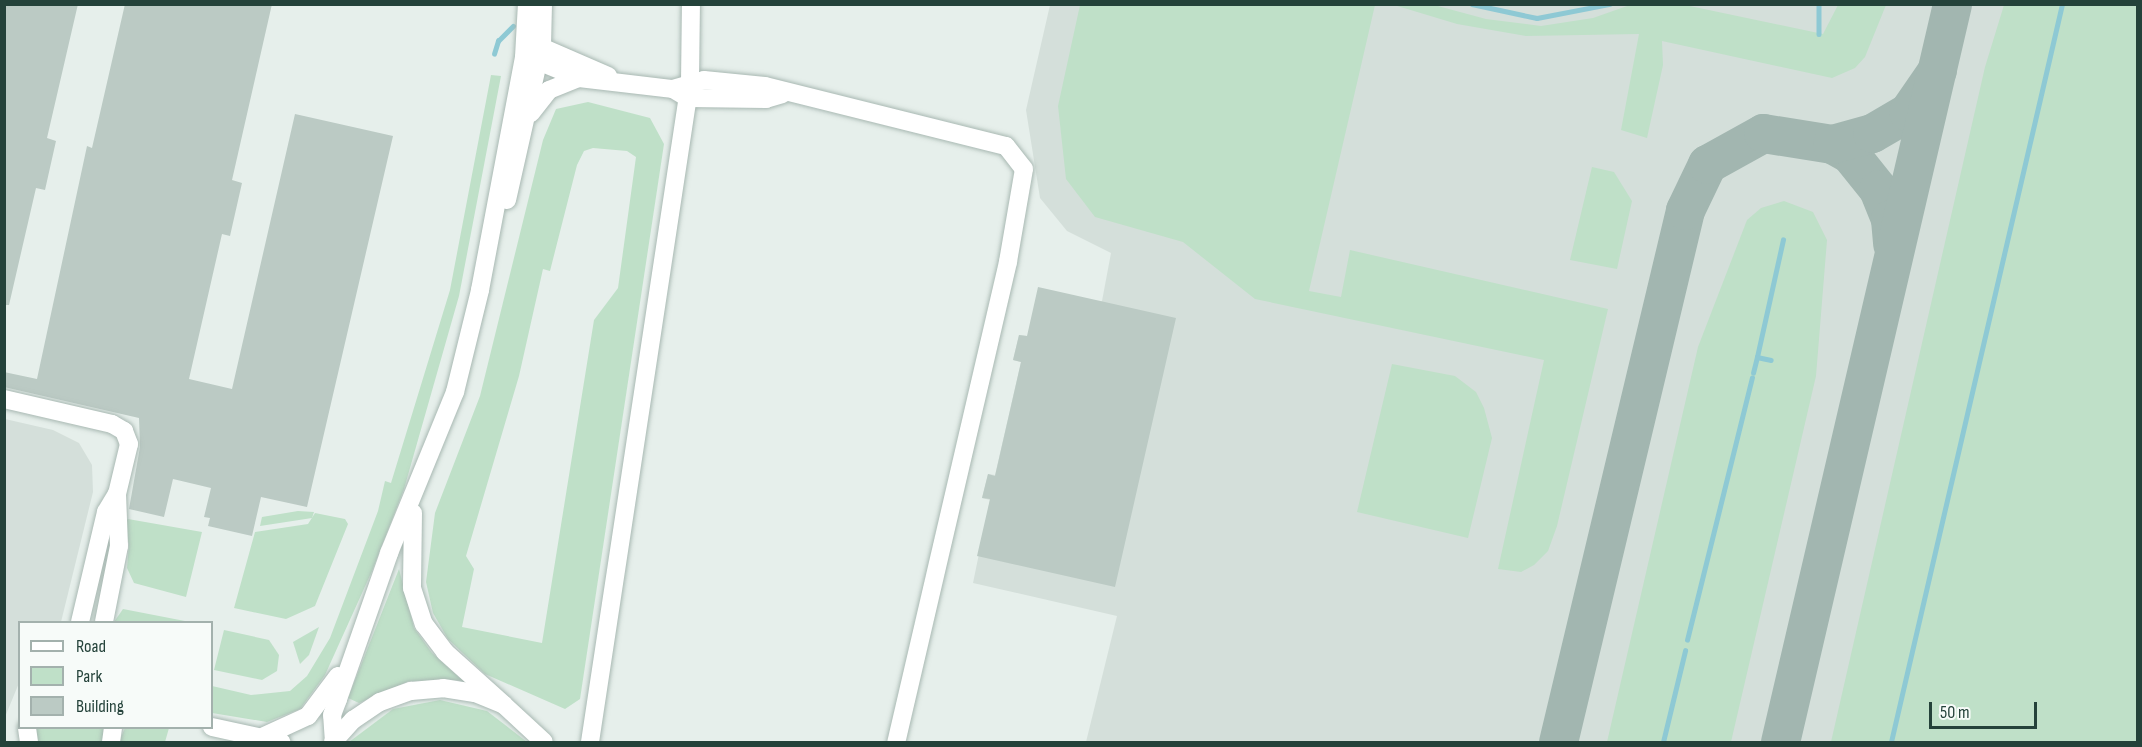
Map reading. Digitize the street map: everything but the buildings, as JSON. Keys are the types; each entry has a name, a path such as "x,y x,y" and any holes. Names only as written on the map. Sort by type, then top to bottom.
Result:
{"street":[{"path":"480,290 490,267 526,122 533,51 527,4"},
{"path":"334,742 332,715 389,553 455,392 480,290 543,4"},
{"path":"590,742 684,90 691,4"},
{"path":"533,51 579,78 684,90 741,83 1006,146 1024,169 1008,262 896,742"},
{"path":"533,51 630,83"},
{"path":"526,122 549,90 579,78"},
{"path":"4,399 112,424 124,431 129,444 117,494 119,546 104,621"},
{"path":"418,486 409,544 416,608 433,640 544,742"},
{"path":"80,621 106,512 117,494"},
{"path":"260,738 308,716 335,678 349,668"},
{"path":"334,742 371,707 411,691 454,688 504,705"},
{"path":"213,727 281,742"}],"shaded area":[{"path":"1050,5 2137,5 2137,742 1086,742 1117,616 973,583 990,500 982,498 988,474 995,475 1021,362 1013,360 1019,335 1027,336 1102,301 1111,253 1067,231 1040,198 1026,110"},
{"path":"5,419 53,430 79,443 92,465 93,492 61,621 18,621 18,685 5,717"}],"green space":[{"path":"1080,5 1375,5 1309,291 1341,297 1350,250 1608,309 1557,526 1548,551 1534,565 1521,572 1498,569 1544,360 1255,299 1183,242 1095,217 1066,179 1058,106"},
{"path":"1394,5 1434,5 1486,19 1541,26 1593,18 1630,5 1685,5 1823,34 1838,5 1886,5 1865,57 1855,68 1832,78 1662,41 1663,65 1647,138 1621,130 1639,34 1526,36 1457,24"},
{"path":"2004,5 2137,5 2137,742 1831,742 1985,67"},
{"path":"491,75 501,76 459,296 404,489 372,571 325,675 300,709 267,722 213,713 213,686 251,695 290,691 307,676 330,638 378,511 385,481 391,483 450,290"},
{"path":"588,102 650,118 664,144 580,699 565,709 485,674 448,639 433,613 426,582 435,513 480,396 543,140 556,109","holes":["593,148 627,151 636,157 618,288 594,320 542,643 462,627 474,569 466,556 519,376 543,269 550,271 577,165 584,151"]},
{"path":"1592,167 1614,172 1632,201 1617,269 1570,260"},
{"path":"1784,201 1813,212 1827,240 1816,376 1731,742 1607,742 1698,347 1747,220 1761,208"},
{"path":"1392,364 1455,376 1476,392 1484,408 1492,438 1468,538 1357,512"},
{"path":"298,511 314,512 312,518 260,526 262,517"},
{"path":"315,513 345,519 348,524 315,606 286,619 234,608 255,532 308,524"},
{"path":"128,519 202,532 186,597 134,583 127,568 129,544 123,523"},
{"path":"399,569 414,628 432,653 462,680 409,681 359,703 348,698"},
{"path":"123,609 185,621 115,621"},
{"path":"319,627 309,655 300,664 293,642"},
{"path":"224,630 269,640 279,655 277,671 262,680 214,670"},
{"path":"440,700 487,711 527,742 349,742 393,709"},
{"path":"34,729 103,729 103,742 34,742"},
{"path":"125,729 169,729 165,742 119,742"}],"waterway":[{"path":"1472,4 1537,18 1610,4"},
{"path":"1819,4 1819,34"},
{"path":"1891,742 2062,4"},
{"path":"494,54 498,41 513,26"},
{"path":"1757,357 1783,240"},
{"path":"1753,373 1757,357 1771,360"},
{"path":"1687,640 1752,378"},
{"path":"1663,742 1685,651"}],"taxiway":[{"path":"1780,742 1952,4"},
{"path":"1558,742 1685,210 1707,164 1763,133 1832,144 1872,133 1908,112 1937,70"},
{"path":"1832,144 1850,154 1878,189 1890,219 1892,244"}]}
